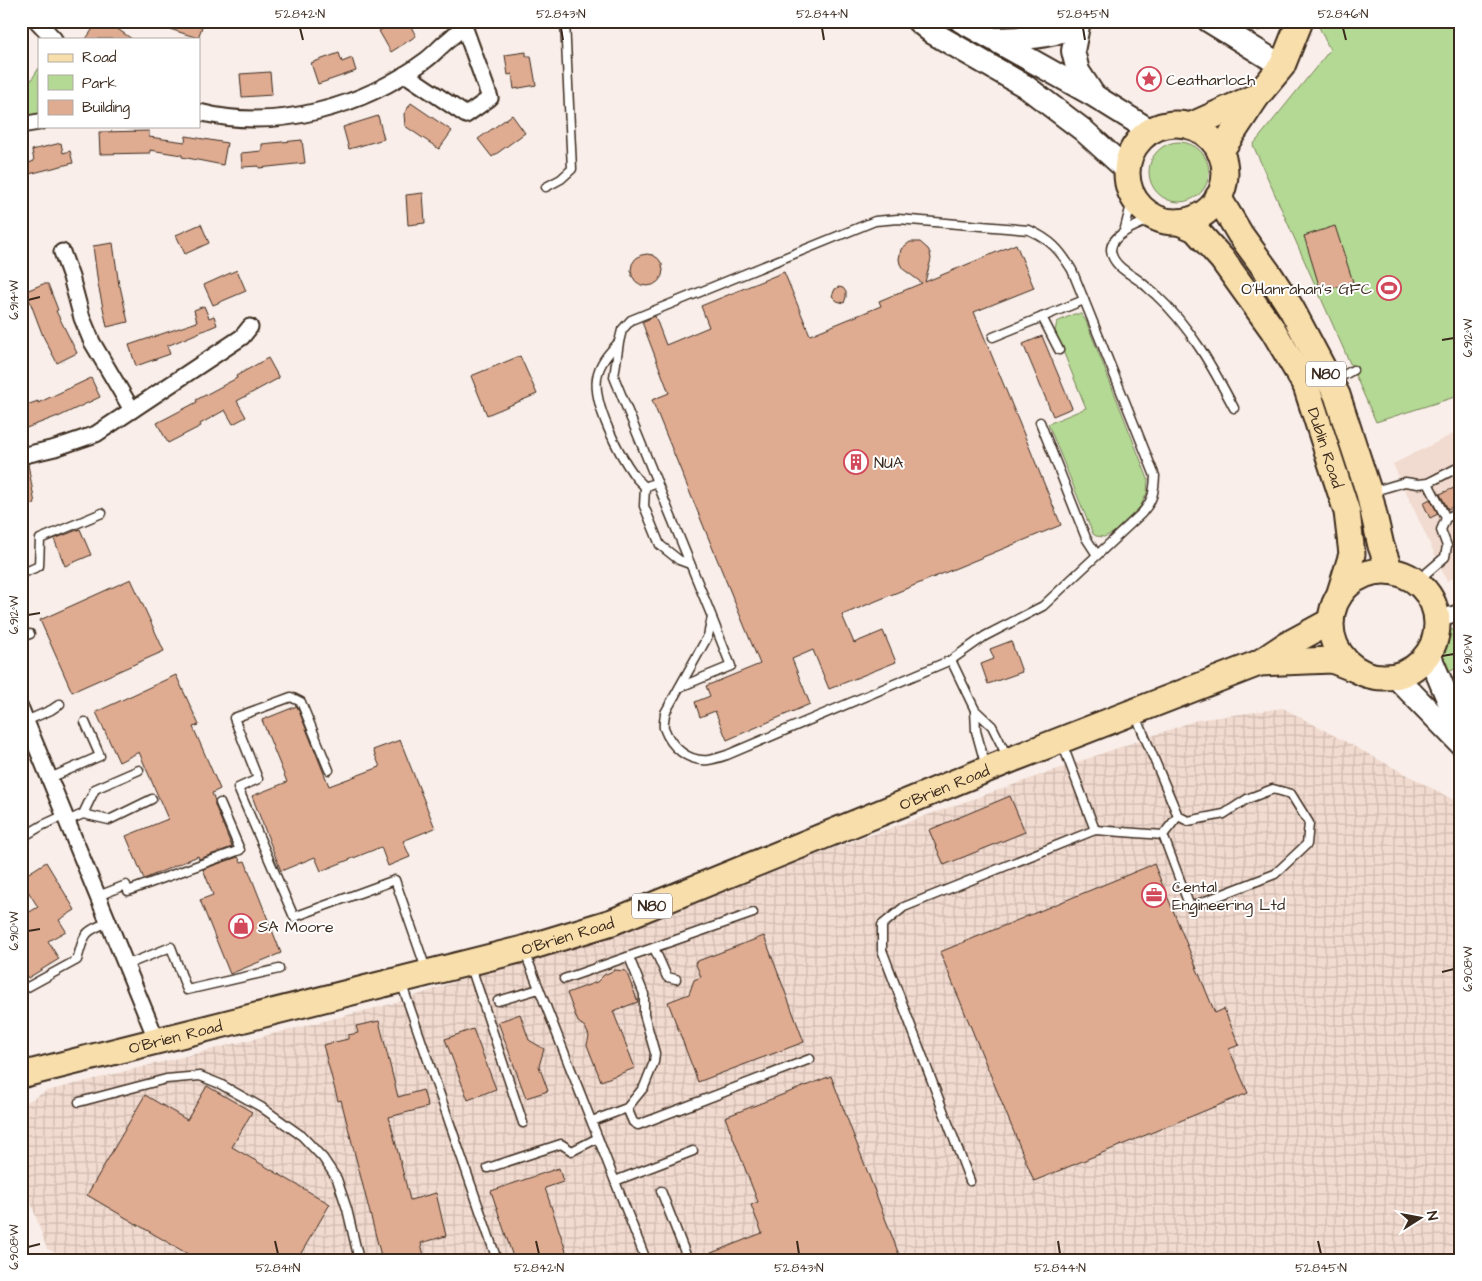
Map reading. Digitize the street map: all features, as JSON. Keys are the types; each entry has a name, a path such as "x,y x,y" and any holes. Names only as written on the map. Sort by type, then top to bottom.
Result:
{"main road":[{"path":"918,21 932,33 1025,86 1083,130 1127,170"},
{"path":"961,21 1093,95 1150,130"},
{"path":"1209,21 1282,66"},
{"path":"1220,152 1257,96 1282,66 1300,21"},
{"path":"1039,96 1076,24"},
{"path":"994,39 1035,37 1076,24"},
{"path":"1076,24 1074,51 1078,71 1093,95"},
{"path":"1190,126 1257,96"},
{"path":"1127,170 1130,154 1138,141 1150,130 1163,125 1190,126 1202,131 1212,140 1220,152 1224,167 1224,182 1218,197 1208,210 1194,218 1167,220"},
{"name":"N80","path":"1127,170 1128,184 1133,196 1142,209 1167,220"},
{"name":"Dublin Road","path":"1218,197 1240,234 1291,308 1336,395 1369,492 1390,571"},
{"name":"Dublin Road","path":"1167,220 1195,229 1222,259 1273,330 1306,386 1347,512 1352,554 1338,596"},
{"path":"1338,596 1360,576 1374,572 1390,571 1404,575 1416,582 1426,593 1437,619 1434,638 1428,652 1419,663 1408,671 1395,676 1461,744"},
{"name":"N80","path":"1338,596 1333,608 1331,621 1332,637 1338,651 1348,663 1361,672 1378,676 1395,676"},
{"name":"O'Brien Road","path":"21,1075 523,949 612,922 998,765 1259,663 1283,647 1331,621"},
{"path":"1428,652 1461,730"},
{"name":"O'Brien Road","path":"1259,663 1332,660 1361,672"}],"street":[{"path":"37,21 53,38"},
{"path":"200,112 214,116 251,120 283,117 345,104 383,87 405,74 427,59 466,24 490,98 466,115 405,74"},
{"path":"21,125 38,122"},
{"path":"62,252 82,318 92,342 132,410"},
{"path":"21,456 55,448 90,436 113,424 242,337 250,327"},
{"path":"1437,619 1461,612"},
{"path":"24,715 156,1041"}],"lane":[{"path":"546,187 561,179 572,169 565,21"},
{"path":"1124,232 1133,196"},
{"path":"680,687 731,666 711,616 657,482 614,377 618,342 622,330 630,320 875,222 898,219 1029,230 1043,236 1060,251 1072,270 1154,476 1154,490 1151,502 1142,513 1043,606 985,636 951,660 728,755 707,760 690,758 679,750 664,727 665,713 708,636 711,616"},
{"path":"1167,220 1124,232 1113,241 1111,251 1115,261 1124,270 1142,282 1164,303 1190,336 1234,408"},
{"path":"993,337 1084,300"},
{"path":"1042,317 1059,350"},
{"path":"618,342 604,358 597,379 598,398 609,432 635,477 645,487 644,506 660,545 679,560 690,564"},
{"path":"1330,383 1352,370"},
{"path":"1040,422 1086,538 1097,555"},
{"path":"1369,492 1405,482 1428,483 1461,466"},
{"path":"645,487 657,482"},
{"path":"1416,582 1445,557 1446,546 1442,530 1446,518 1428,483"},
{"path":"1446,518 1461,511"},
{"path":"21,574 39,566 40,539 102,513"},
{"path":"21,637 30,634"},
{"path":"951,660 975,710 992,726 998,765"},
{"path":"329,770 301,702 291,697 234,718 258,779 238,788 294,917 395,880 427,973"},
{"path":"24,715 52,710 60,704"},
{"path":"975,710 976,731 998,765"},
{"path":"1134,711 1178,816 1188,822 1224,814 1247,799 1273,789 1291,794 1309,823 1307,844 1275,874 1190,907 1163,835"},
{"path":"50,778 100,756 85,722"},
{"path":"1061,740 1095,830"},
{"path":"83,814 95,789 139,770"},
{"path":"21,838 43,825 83,814 109,820 152,799"},
{"path":"98,896 126,885 128,891 240,850 220,803"},
{"path":"1163,835 1178,816"},
{"path":"970,1181 882,950 882,925 904,907 1095,830 1163,835"},
{"path":"564,979 753,913"},
{"path":"21,985 24,989 77,960 86,933 94,927 109,922"},
{"path":"126,965 171,947 187,990 279,969"},
{"path":"654,948 667,977 676,979"},
{"path":"523,949 646,1260"},
{"path":"592,1121 626,1108 644,1087 654,1062 655,1053 644,1014 644,994 629,957"},
{"path":"469,962 523,1123"},
{"path":"401,980 497,1260"},
{"path":"498,1001 539,988"},
{"path":"626,1108 633,1122 638,1124 810,1059"},
{"path":"79,1102 166,1079 200,1076 220,1084 261,1107 302,1136 323,1158 337,1179 359,1260"},
{"path":"488,1168 561,1144 572,1151 598,1138"},
{"path":"615,1181 693,1151"},
{"path":"661,1191 688,1260"}],"shaded area":[{"path":"1461,430 1461,574 1447,581 1393,464"},
{"path":"1283,708 1461,804 1461,1260 70,1260 47,1249 21,1174 21,1105 47,1091 395,1003 1197,720"}],"green space":[{"path":"984,21 1065,21 1031,31 994,28"},
{"path":"1241,21 1279,21 1277,26 1258,31"},
{"name":"O'Hanrahan's GFC","path":"1319,21 1461,21 1461,395 1376,422 1253,145 1330,50 1319,27"},
{"path":"38,70 38,117 21,121 21,96"},
{"path":"1173,142 1185,142 1196,147 1204,155 1209,166 1207,184 1196,197 1185,202 1173,202 1162,197 1154,189 1149,178 1149,166 1154,155 1162,147"},
{"path":"1074,314 1081,314 1086,321 1148,479 1147,493 1140,507 1113,533 1104,537 1093,534 1048,424 1086,408 1055,331 1057,322"},
{"path":"1456,628 1461,640 1461,667 1450,671 1445,669 1443,645 1445,635"}],"building":[{"path":"98,21 106,21 131,38 87,38"},
{"path":"154,21 187,21 202,27 198,38 154,24"},
{"path":"396,21 408,21 416,36 391,52 379,31"},
{"path":"526,52 526,56 531,56 536,85 514,89 512,74 508,75 505,55"},
{"path":"339,53 342,62 352,58 356,71 318,84 311,63"},
{"path":"270,72 272,95 242,97 240,74"},
{"path":"411,103 452,131 439,149 405,126 404,114"},
{"path":"512,115 525,133 492,157 478,139"},
{"path":"378,116 384,139 349,149 343,127"},
{"path":"149,131 149,137 185,142 186,136 227,143 223,165 182,157 182,155 150,150 150,153 100,154 99,132"},
{"path":"302,140 305,163 259,168 259,166 242,167 241,153 262,151 262,144"},
{"path":"61,143 63,153 70,151 73,163 21,176 21,166 34,161 32,150"},
{"path":"423,193 425,223 408,225 406,195"},
{"path":"201,224 209,243 185,254 176,235"},
{"path":"1335,226 1353,282 1321,292 1304,236"},
{"name":"NUA","path":"910,242 920,242 930,253 931,259 925,282 1016,244 1034,288 974,312 1061,525 842,615 854,643 883,631 896,662 829,689 813,650 792,659 810,704 727,740 715,711 700,717 695,702 710,696 706,686 760,664 652,400 669,393 642,322 655,316 666,345 709,327 701,306 784,272 810,335 881,306 879,301 922,283 903,269 900,264 901,249"},
{"path":"113,243 119,286 128,322 107,327 98,284 93,246"},
{"path":"647,254 658,259 663,270 658,281 647,286 636,281 631,270 636,259"},
{"path":"237,270 246,291 213,305 204,285"},
{"path":"43,284 48,284 58,310 56,311 77,353 57,363 43,336 26,291"},
{"path":"843,288 846,292 844,303 837,301 832,296 835,289"},
{"path":"204,306 209,318 214,316 217,325 167,346 170,354 136,366 129,345 197,322 194,310"},
{"path":"1042,336 1072,408 1053,416 1023,344"},
{"path":"520,356 537,394 487,415 471,376"},
{"path":"268,358 279,378 237,401 246,417 233,424 225,410 200,424 201,426 168,443 157,423 197,402 196,400 237,378 236,376"},
{"path":"91,378 100,397 58,417 21,430 21,407 38,401 38,403"},
{"path":"28,464 35,504 21,507 21,465"},
{"path":"1461,485 1461,503 1448,509 1440,494"},
{"path":"1430,499 1438,514 1430,518 1423,503"},
{"path":"80,529 91,555 65,566 54,539"},
{"path":"131,579 164,651 72,692 40,620"},
{"path":"1011,641 1022,672 988,684 981,664 994,659 990,649"},
{"path":"176,675 199,725 193,727 220,789 212,793 232,847 199,859 198,856 144,879 126,836 168,819 139,752 119,762 96,712"},
{"path":"297,706 329,786 380,767 373,750 400,740 435,828 403,841 410,857 388,866 381,847 321,871 315,857 281,871 252,796 287,782 262,720"},
{"path":"1010,796 1025,832 944,865 929,830"},
{"name":"SA Moore","path":"238,857 241,862 245,861 281,953 230,974 200,900 213,895 203,869"},
{"path":"46,862 75,910 59,920 66,931 48,941 59,959 28,978 21,967 21,917 38,907 21,878"},
{"path":"1154,864 1215,1013 1224,1009 1239,1045 1229,1049 1248,1093 1034,1181 940,952"},
{"path":"764,936 804,1042 698,1082 668,1002 689,994 694,980 701,977 695,962"},
{"path":"615,970 626,971 638,1002 613,1011 635,1068 601,1081 587,1045 589,1036 585,1027 578,1022 567,993 597,982 604,975"},
{"path":"520,1014 529,1040 544,1049 539,1066 548,1091 526,1098 498,1022"},
{"path":"379,1021 398,1097 423,1090 428,1107 389,1117 410,1200 436,1193 446,1236 421,1243 425,1260 382,1260 341,1100 338,1101 323,1045 348,1039 348,1035 358,1033 356,1026"},
{"path":"473,1029 496,1089 468,1100 445,1039"},
{"path":"831,1076 901,1260 696,1260 762,1233 751,1205 758,1202 725,1117"},
{"path":"207,1086 252,1112 232,1147 330,1204 297,1260 198,1260 87,1195 145,1095 187,1120"},
{"path":"559,1168 563,1182 545,1188 569,1260 514,1260 491,1191"}],"place":[{"name":"Ceatharloch","path":"1149,79"},
{"name":"O'Hanrahan's GFC","path":"1389,288"},
{"name":"NUA","path":"856,462"},
{"name":"Cental Engineering Ltd","path":"1154,895"},
{"name":"SA Moore","path":"241,926"}]}
